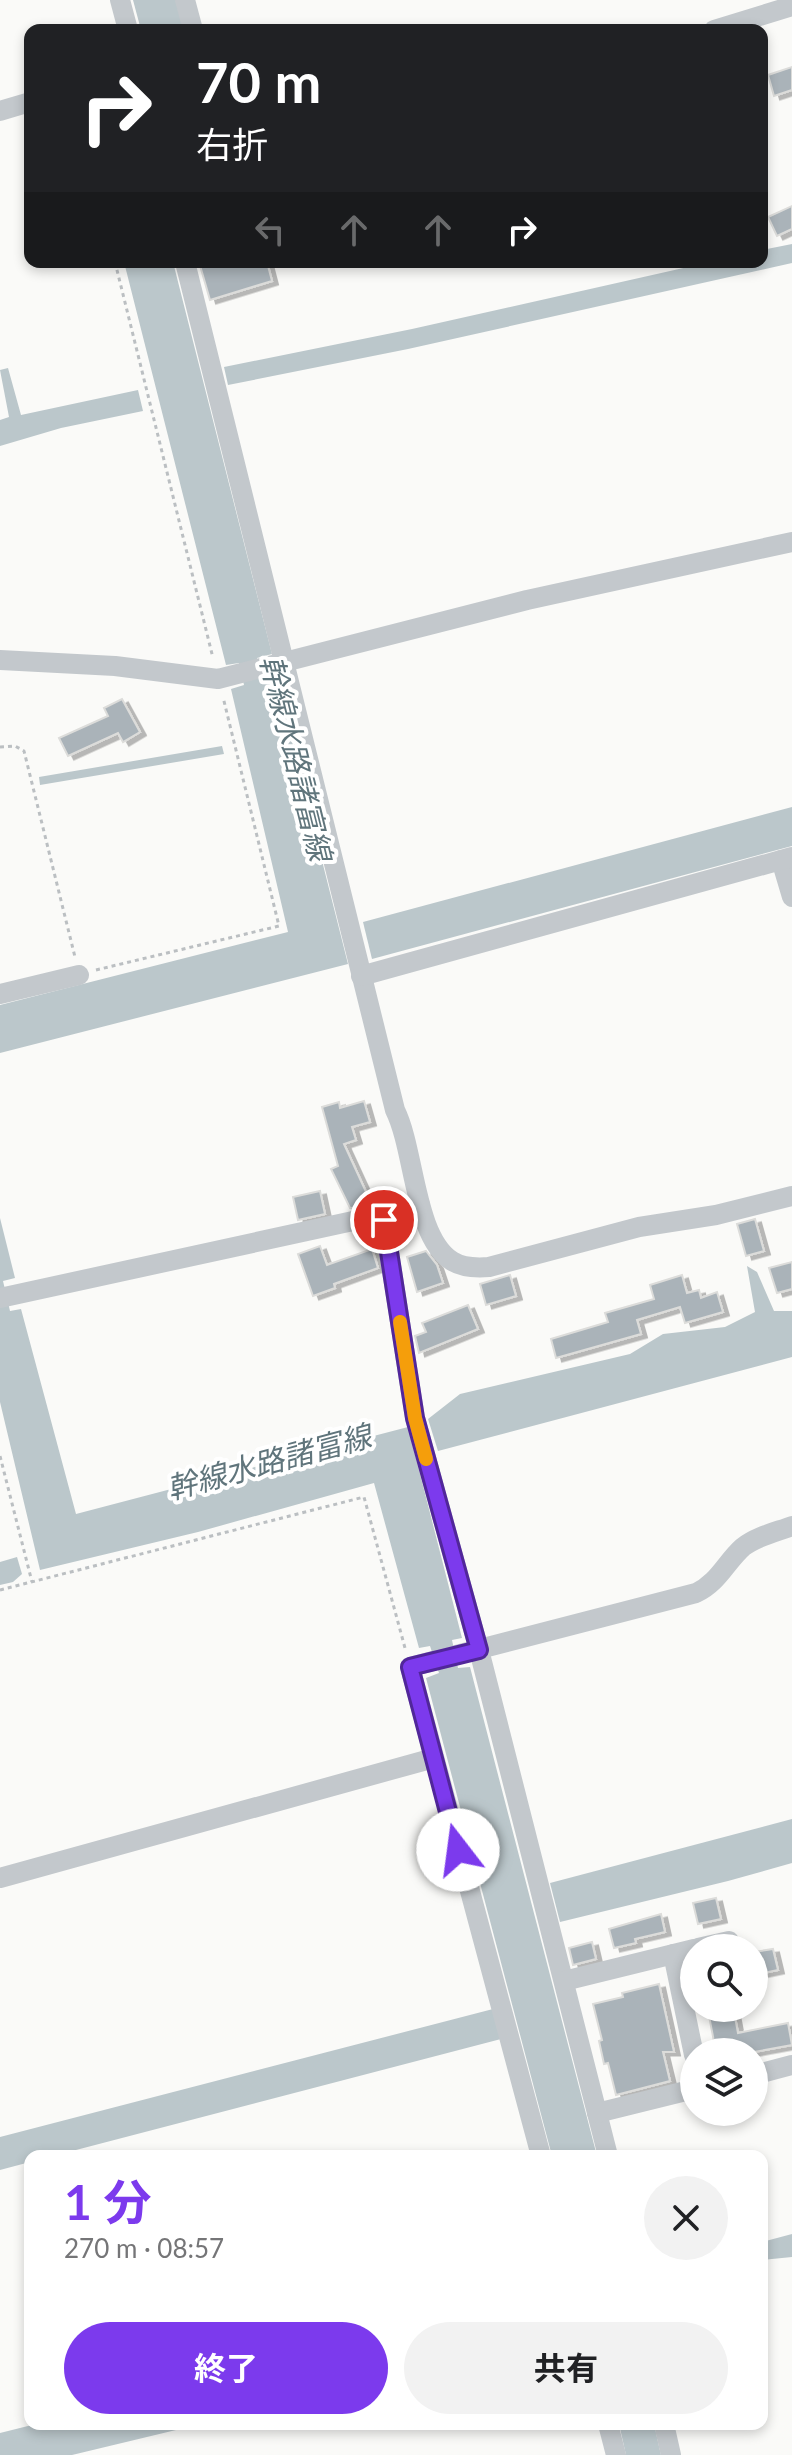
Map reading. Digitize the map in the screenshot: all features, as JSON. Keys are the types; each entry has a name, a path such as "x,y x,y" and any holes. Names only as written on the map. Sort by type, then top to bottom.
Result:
{"street":[{"path":"120,0 126,24"},
{"path":"185,0 191,24"},
{"path":"734,24 792,6"},
{"path":"0,111 24,104"},
{"path":"187,268 395,1110 403,1126 420,1205 435,1246 453,1262 473,1268 489,1267 639,1227 716,1215 792,1196"},
{"path":"0,660 115,666 218,679 527,600 792,542"},
{"path":"361,976 786,859 792,897"},
{"path":"0,994 79,975"},
{"path":"5,1297 353,1221 384,1220 420,1205"},
{"path":"384,1220 415,1418 479,1650 606,2150"},
{"path":"539,2150 410,1667 696,1593 715,1581 742,1548 755,1539 792,1526"},
{"path":"0,1878 434,1758"},
{"path":"564,1981 680,1952"},
{"path":"673,1954 690,2038"},
{"path":"768,2071 792,2065"},
{"path":"597,2113 680,2092"},
{"path":"610,2430 616,2455"},
{"path":"665,2430 671,2455"}],"path":[{"path":"0,747 15,746 24,751 79,975 279,926 116,268"},
{"path":"0,1456 32,1582"},
{"path":"0,1590 364,1497 410,1667"}],"water":[{"path":"133,0 178,0 184,24 139,24"},
{"path":"792,244 792,263 408,349 228,385 224,367 412,329 683,268 768,268 768,249"},
{"name":"幹線水路諸富線","path":"126,268 175,268 272,654 257,658 263,680 276,678 348,964 0,1053 0,1005 288,932 231,689 244,685 239,663 226,665"},
{"path":"8,368 21,415 138,390 143,411 61,428 0,446 0,420 9,417 0,370"},
{"path":"222,746 224,754 40,785 39,777"},
{"path":"792,807 792,846 372,959 363,922"},
{"path":"0,1218 15,1278 3,1281 10,1311 21,1309 76,1514 408,1427 462,1638 452,1640 458,1668 470,1667 595,2150 550,2150 426,1678 439,1673 430,1646 419,1648 374,1483 198,1532 40,1570 0,1402"},
{"path":"747,1266 757,1272 774,1311 792,1311 792,1357 438,1451 428,1419 460,1394 630,1354 663,1334 725,1327 755,1312"},
{"path":"17,1557 22,1574 13,1582 0,1585 0,1562"},
{"path":"792,1819 792,1863 560,1922 550,1883"},
{"path":"493,2009 501,2039 76,2150 24,2150 24,2164 0,2170 0,2137"},
{"path":"792,2234 792,2257 768,2259 768,2240"},
{"path":"24,2427 24,2430 176,2430 72,2455 0,2455 0,2433"},
{"path":"620,2430 655,2430 661,2455 626,2455"}],"building":[{"path":"792,67 792,90 774,96 768,75"},
{"path":"792,206 792,229 777,236 768,217"},
{"path":"201,268 269,268 272,281 210,300"},
{"path":"122,699 140,732 123,742 118,733 68,756 59,738 108,716 104,708"},
{"path":"364,1101 370,1122 352,1127 356,1140 344,1144 373,1207 350,1208 331,1169 338,1166 322,1107 339,1102 340,1108"},
{"path":"320,1191 325,1214 298,1220 293,1197"},
{"path":"755,1219 764,1251 746,1256 737,1224"},
{"path":"320,1246 327,1265 372,1249 378,1268 334,1284 335,1288 313,1296 298,1254"},
{"path":"426,1251 437,1265 443,1283 417,1292 407,1257"},
{"path":"792,1262 792,1289 777,1293 769,1268"},
{"path":"510,1275 516,1296 486,1305 480,1284"},
{"path":"682,1275 687,1293 699,1290 701,1298 717,1292 723,1312 685,1323 680,1307 637,1320 641,1334 556,1358 551,1339 608,1322 605,1313 654,1299 650,1285"},
{"path":"468,1305 478,1329 419,1353 415,1336 426,1332 422,1323"},
{"path":"716,1898 721,1919 698,1924 693,1903"},
{"path":"661,1914 665,1932 614,1948 609,1929"},
{"path":"592,1942 596,1959 573,1965 569,1948"},
{"path":"773,1949 778,1970 768,1972 768,1950"},
{"path":"659,1984 674,2052 663,2052 670,2081 616,2095 608,2063 604,2064 593,2004"},
{"path":"710,2022 736,2022 738,2033 788,2023 792,2045 768,2049 768,2038 713,2038"}],"slow traffic":[{"path":"400,1322 415,1418 426,1459"}],"route":[{"path":"384,1220 415,1418 479,1650 410,1667 458,1850"}]}
